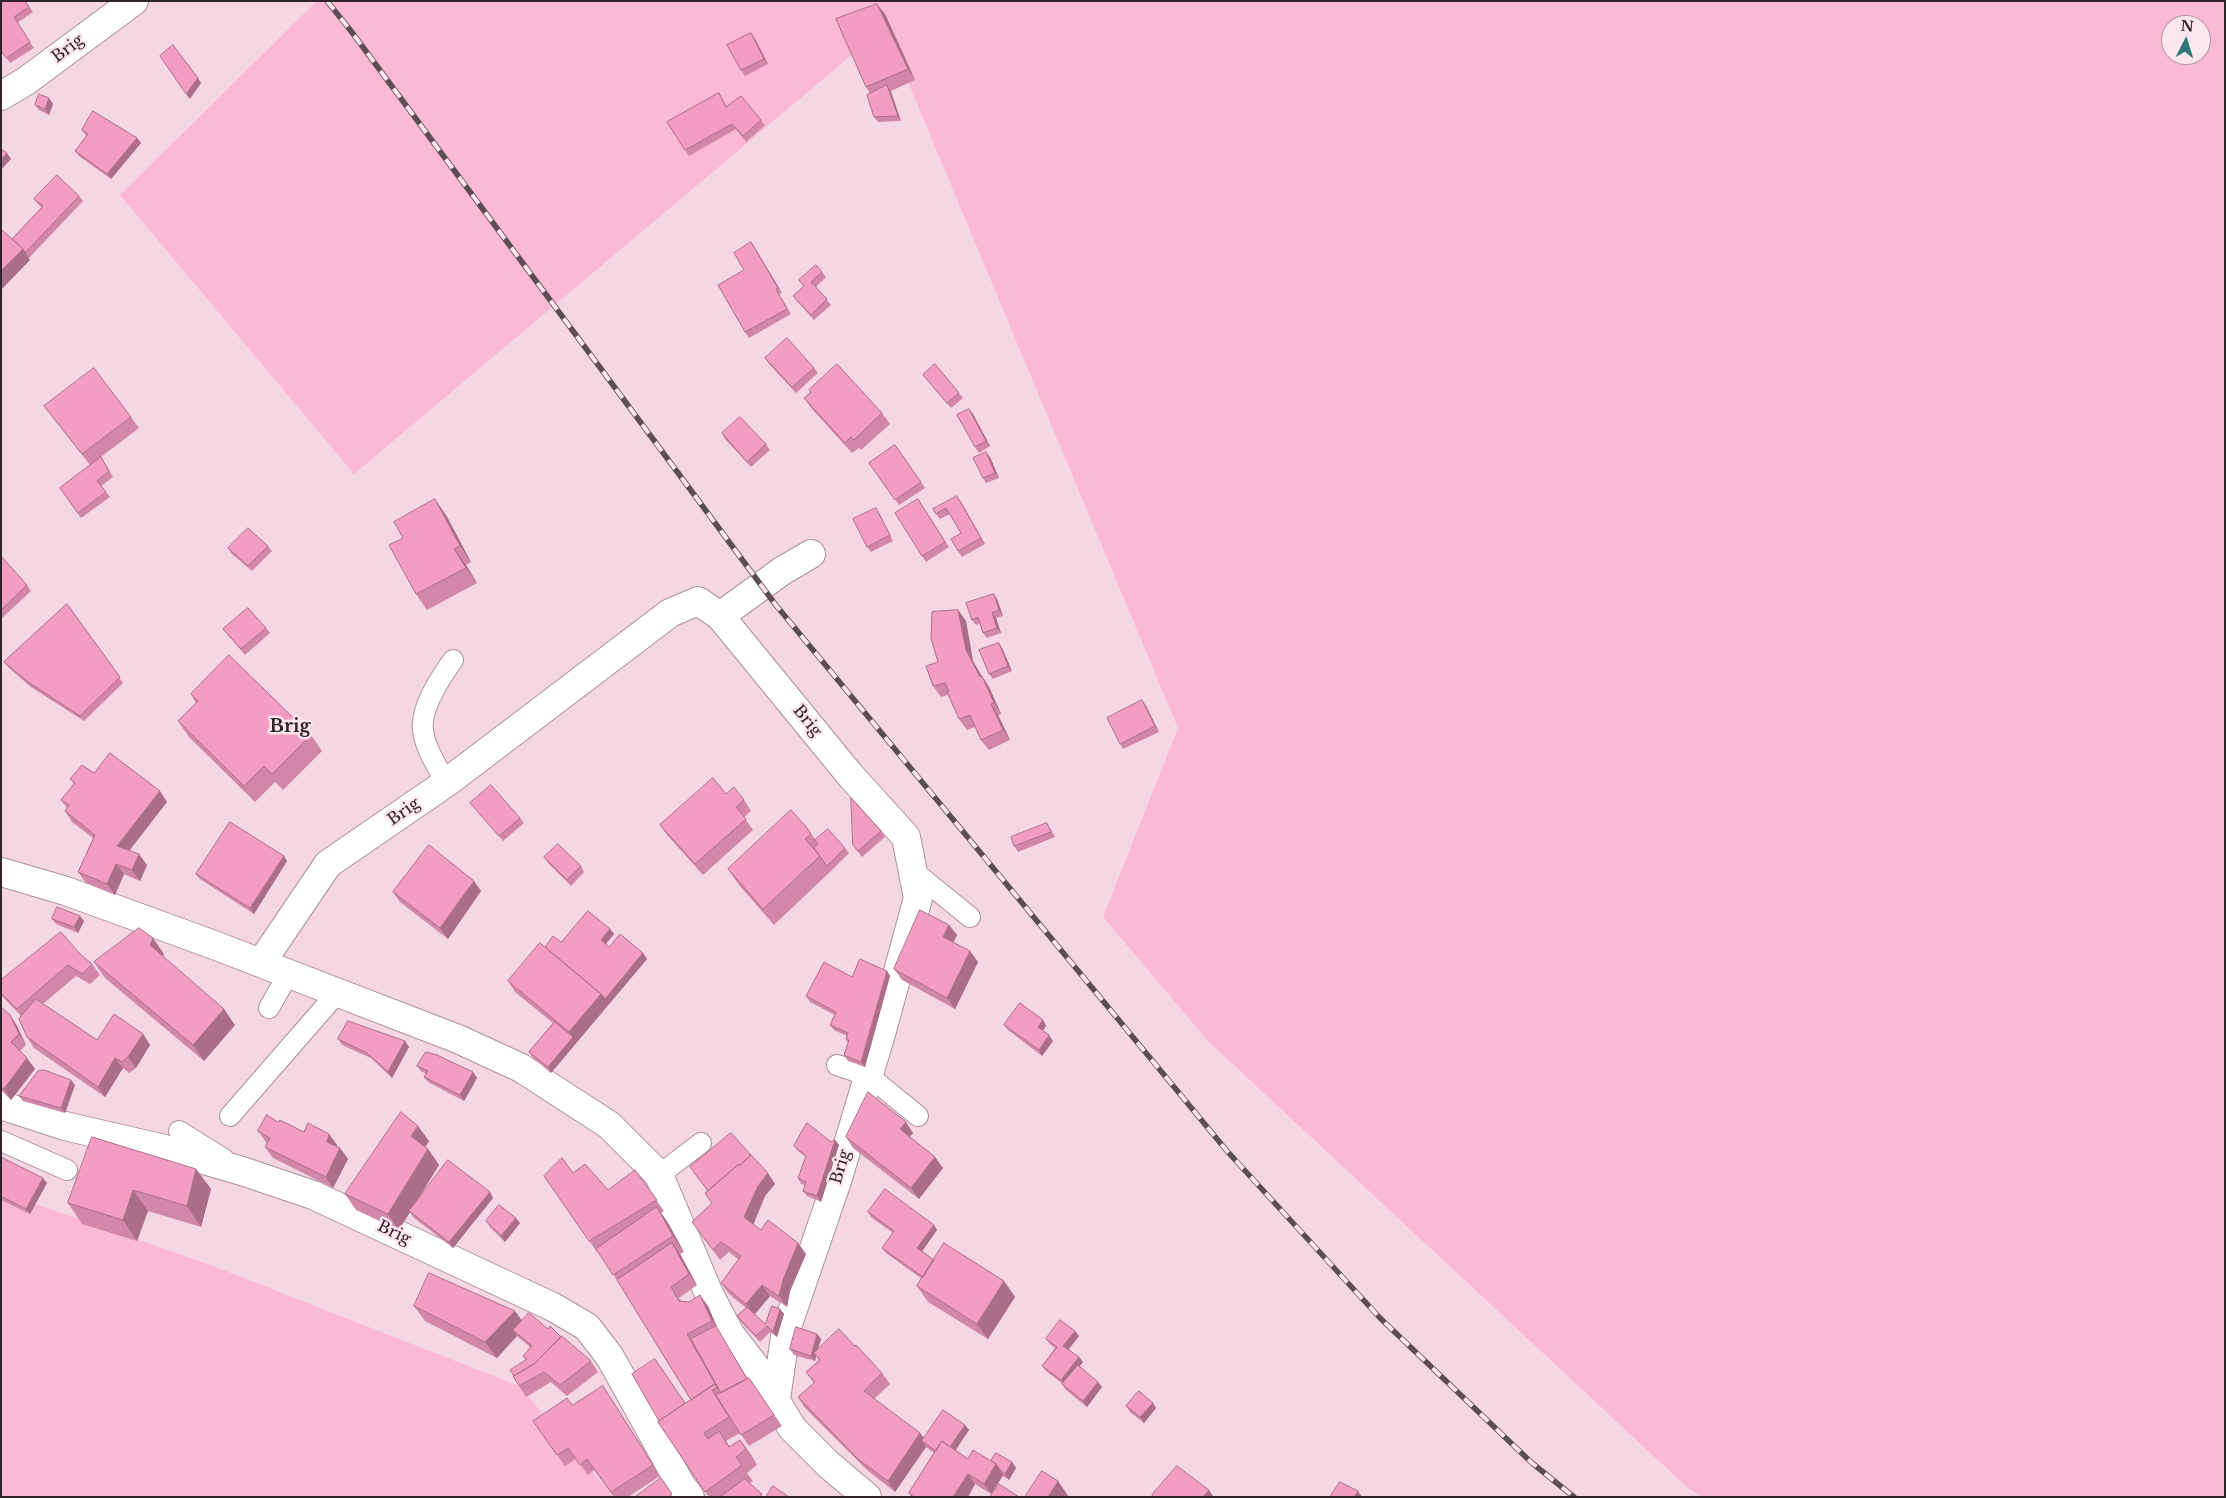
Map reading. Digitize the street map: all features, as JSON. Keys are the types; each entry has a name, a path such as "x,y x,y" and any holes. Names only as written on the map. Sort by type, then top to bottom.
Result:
{"street":[{"name":"Brig","path":"1,96 26,81 134,1"},
{"path":"720,616 811,554"},
{"name":"Brig","path":"261,963 328,864 446,784 670,613 698,602 720,616 850,775 906,838 918,898 837,1182 786,1330 776,1399"},
{"path":"1,872 75,894 289,973 458,1039 521,1068 609,1125 659,1175 709,1294 730,1334 776,1399 792,1428 829,1465 867,1497"},
{"name":"Brig","path":"1,1105 65,1126 242,1170 313,1196 552,1307 587,1327 610,1357 681,1485 690,1497"}],"lane":[{"path":"446,784 427,744 422,728 427,705 439,679 453,660"},
{"path":"912,870 970,917"},
{"path":"269,1008 289,973"},
{"path":"230,1116 338,992"},
{"path":"836,1065 868,1076 918,1116"},
{"path":"179,1131 242,1170"},
{"path":"1,1140 67,1170"},
{"path":"659,1175 701,1143"}],"shaded area":[{"path":"317,1 2225,1 2225,1497 1702,1497 1689,1489 1209,1042 1103,917 1178,728 885,27 354,474 120,195"},
{"path":"1,1192 208,1264 519,1386 614,1497 1,1497"}],"building":[{"path":"1,1 25,1 29,7 14,17 30,42 6,58 1,50"},
{"path":"877,4 908,69 866,87 836,19"},
{"path":"751,33 764,59 741,70 727,45"},
{"path":"173,45 198,78 186,94 160,56"},
{"path":"887,85 898,116 874,117 867,95"},
{"path":"719,93 726,107 741,96 761,120 743,136 732,124 685,150 667,122"},
{"path":"39,94 49,98 45,109 35,105"},
{"path":"93,111 137,138 107,174 75,151 88,134 82,130"},
{"path":"1,149 7,153 1,160"},
{"path":"57,175 79,196 25,253 12,239 43,206 34,199"},
{"path":"1,229 23,249 1,271"},
{"path":"751,242 778,288 776,289 787,309 745,332 718,285 744,270 734,253"},
{"path":"816,265 822,272 811,282 827,299 811,315 793,296 804,286 799,280"},
{"path":"787,338 814,368 792,387 765,358"},
{"path":"837,364 882,413 854,440 851,437 845,443 804,398 811,392 809,390"},
{"path":"935,364 959,393 947,403 923,375"},
{"path":"94,368 131,417 82,454 44,406"},
{"path":"969,409 986,441 975,447 957,415"},
{"path":"740,417 766,444 747,462 722,433"},
{"path":"895,445 921,482 895,500 869,463"},
{"path":"986,452 995,473 983,478 973,458"},
{"path":"101,457 109,471 97,481 106,492 78,513 60,488"},
{"path":"957,496 981,538 958,551 951,539 961,533 946,508 936,514 933,509"},
{"path":"435,499 460,546 454,549 466,568 416,594 389,545 403,538 394,522"},
{"path":"918,499 945,542 922,556 895,513"},
{"path":"876,508 890,535 867,547 853,519"},
{"path":"248,528 268,546 248,566 228,548"},
{"path":"1,556 27,585 1,610"},
{"path":"994,594 999,610 992,613 997,628 983,633 978,617 972,620 966,603"},
{"path":"67,604 120,677 80,716 28,682 4,662"},
{"path":"248,608 266,628 241,649 223,629"},
{"path":"958,610 966,650 980,677 982,676 994,703 991,704 1003,730 981,740 970,715 959,719 945,683 933,686 926,666 938,662 931,638 932,612"},
{"path":"999,643 1008,666 989,674 979,650"},
{"path":"229,655 311,735 272,774 264,766 244,786 178,721 198,701 191,694"},
{"path":"1142,700 1155,726 1120,744 1107,718"},
{"path":"110,753 160,791 117,846 139,854 132,870 116,864 107,884 78,872 95,835 65,811 69,805 61,800 75,783 70,779 82,765 94,773"},
{"path":"713,778 726,794 734,787 744,800 736,807 746,819 695,864 660,825"},
{"path":"491,785 520,818 499,836 470,803"},
{"path":"851,798 881,831 858,851 853,845"},
{"path":"791,810 808,829 811,834 805,839 820,856 763,909 728,869"},
{"path":"230,822 284,856 250,908 196,874"},
{"path":"1047,823 1051,832 1014,846 1011,837"},
{"path":"828,829 845,848 827,866 814,848 818,844 815,840"},
{"path":"558,844 581,866 567,880 544,857"},
{"path":"429,845 474,881 440,928 393,892"},
{"path":"57,907 80,916 74,927 52,919"},
{"path":"920,910 949,925 943,937 970,951 947,998 894,969"},
{"path":"588,911 610,929 601,940 609,947 620,934 643,953 605,999 545,947 553,936 561,942"},
{"path":"139,928 153,938 150,945 224,1009 193,1045 94,962"},
{"path":"61,932 80,954 92,964 82,974 68,965 17,1009 1,993 1,980"},
{"path":"540,943 601,994 569,1032 508,981"},
{"path":"860,959 887,971 861,1062 844,1055 849,1040 846,1039 848,1033 830,1025 836,1012 806,996 824,962 852,977"},
{"path":"36,999 97,1040 114,1014 143,1034 128,1057 122,1062 115,1058 98,1087 27,1037 19,1019"},
{"path":"1020,1003 1043,1020 1038,1027 1049,1035 1039,1050 1004,1025"},
{"path":"1,1007 10,1015 19,1034 11,1042 27,1058 4,1089 1,1087"},
{"path":"348,1021 405,1041 388,1072 367,1053 338,1039"},
{"path":"555,1022 573,1037 548,1067 529,1052"},
{"path":"426,1052 437,1055 473,1072 460,1095 424,1077 428,1071 417,1066"},
{"path":"44,1070 71,1080 61,1108 19,1096 38,1071"},
{"path":"868,1092 906,1122 900,1129 935,1157 911,1188 846,1137"},
{"path":"401,1112 418,1126 411,1136 428,1149 388,1214 345,1194"},
{"path":"267,1115 278,1122 280,1120 304,1132 308,1123 329,1134 327,1142 340,1148 326,1177 265,1147 270,1138 258,1131"},
{"path":"807,1123 831,1142 835,1140 817,1196 803,1191 806,1182 798,1178 806,1156 794,1146"},
{"path":"731,1133 751,1155 708,1191 690,1167"},
{"path":"92,1137 196,1169 187,1206 133,1190 123,1220 68,1203"},
{"path":"751,1155 768,1173 758,1186 744,1217 761,1230 768,1220 798,1243 783,1280 779,1296 762,1285 746,1304 721,1283 741,1256 721,1242 713,1250 692,1222 712,1203 705,1193"},
{"path":"1,1157 43,1178 26,1209 1,1196"},
{"path":"562,1158 573,1173 585,1164 608,1190 635,1170 657,1200 589,1241 544,1176"},
{"path":"448,1160 490,1192 449,1242 409,1211"},
{"path":"885,1189 934,1225 917,1248 934,1260 923,1277 882,1248 894,1231 868,1212"},
{"path":"499,1205 516,1218 501,1236 486,1221"},
{"path":"657,1207 673,1236 613,1275 596,1249"},
{"path":"672,1243 689,1274 671,1287 679,1301 689,1302 700,1295 712,1321 687,1334 718,1389 715,1384 691,1400 617,1280"},
{"path":"944,1243 1004,1281 977,1324 917,1286"},
{"path":"429,1273 515,1311 485,1342 414,1306"},
{"path":"772,1306 780,1309 773,1332 767,1326 756,1336 737,1316 747,1307 765,1324"},
{"path":"529,1313 548,1329 550,1326 561,1337 534,1364 514,1376 510,1370 527,1359 523,1356 532,1346 513,1330"},
{"path":"1060,1320 1075,1331 1063,1346 1079,1357 1061,1380 1042,1366 1057,1347 1046,1339"},
{"path":"716,1326 747,1379 721,1393 691,1339"},
{"path":"796,1327 817,1334 811,1356 790,1349"},
{"path":"839,1329 882,1373 864,1391 920,1433 888,1481 859,1460 798,1397 815,1382 806,1372 820,1360 814,1353"},
{"path":"562,1336 591,1361 560,1385 544,1372 519,1386 513,1376 534,1364"},
{"path":"655,1359 685,1403 659,1421 632,1374"},
{"path":"1078,1365 1098,1382 1083,1401 1062,1384"},
{"path":"749,1378 774,1415 741,1435 716,1395"},
{"path":"715,1384 717,1388 712,1390 729,1417 704,1433 708,1439 719,1431 729,1447 740,1440 746,1449 736,1457 742,1465 705,1492 658,1422"},
{"path":"603,1386 653,1465 611,1492 587,1459 580,1465 568,1448 557,1455 533,1421 567,1398 572,1405"},
{"path":"1139,1391 1153,1403 1140,1417 1126,1406"},
{"path":"943,1410 965,1425 950,1447 942,1441 936,1451 922,1441"},
{"path":"942,1441 968,1459 973,1450 996,1464 984,1484 968,1474 953,1497 914,1497 909,1493"},
{"path":"996,1453 1012,1462 1005,1474 991,1461"},
{"path":"1177,1466 1209,1490 1203,1497 1154,1497 1152,1495"},
{"path":"1042,1471 1058,1481 1048,1497 1025,1497"},
{"path":"661,1478 672,1494 669,1497 635,1497"},
{"path":"745,1479 762,1494 759,1497 720,1497"},
{"path":"1340,1482 1358,1491 1354,1497 1330,1497"},
{"path":"999,1484 1019,1497 990,1497"},
{"path":"773,1486 789,1497 766,1497"}],"railway":[{"path":"327,1 775,604 1227,1151 1380,1318 1532,1463 1574,1497"}],"district":[{"name":"Brig","path":"290,727"}]}
